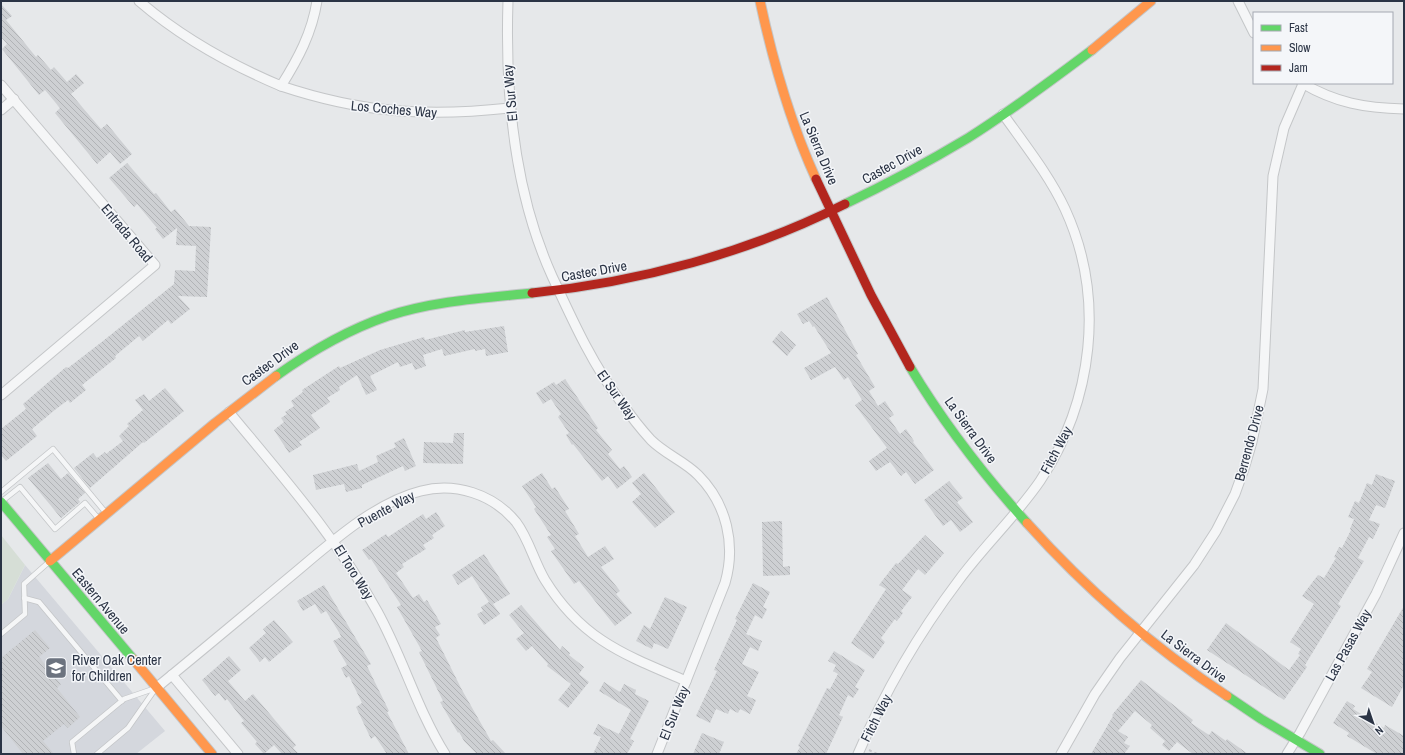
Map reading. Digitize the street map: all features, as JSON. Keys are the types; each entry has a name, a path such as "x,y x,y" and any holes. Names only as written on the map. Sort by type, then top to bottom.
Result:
{"street":[{"name":"Los Coches Way","path":"139,1 192,42 246,72 281,86 343,104 397,112 467,113 510,108"},
{"path":"281,86 297,60 309,34 317,1"},
{"name":"El Sur Way","path":"508,1 506,44 510,108 517,154 526,198 552,275 585,344 619,400 651,440 698,475 710,489 725,517 730,547 728,574 657,754"},
{"name":"La Sierra Drive","path":"760,1 774,64 787,108 804,154 866,286 893,337 922,385 975,461 1047,546 1087,586 1140,633 1217,691 1320,754"},
{"name":"Castec Drive","path":"50,561 272,376 301,356 358,327 384,317 418,308 466,299 560,291 616,282 705,260 748,246 831,211 910,170 1003,114 1073,65 1151,1"},
{"path":"1238,1 1253,31"},
{"name":"Berrendo Drive","path":"1061,754 1095,694 1140,633 1194,565 1216,531 1235,494 1252,442 1262,396 1266,362 1270,196 1273,176 1284,128 1303,84"},
{"path":"1305,84 1327,96 1358,106 1404,109"},
{"name":"Entrada Road","path":"1,85 155,266 1,394"},
{"path":"1,110 14,100"},
{"name":"Fitch Way","path":"858,754 883,701 931,620 958,581 1039,482 1054,458 1067,432 1077,405 1084,378 1090,321 1086,282 1081,254 1072,227 1055,191 1003,114"},
{"name":"El Toro Way","path":"229,412 312,511 334,541 378,612 399,655 424,716 445,754"},
{"name":"Puente Way","path":"156,688 364,518 413,493 436,488 452,488 476,494 503,510 515,521 527,542 542,576 553,593 579,623 610,647 627,656 686,681"},
{"name":"Eastern Avenue","path":"1,502 212,754"},
{"name":"Las Pasas Way","path":"1287,754 1376,594 1404,533"},
{"path":"172,675 238,754"}],"lane":[{"path":"1,492 53,449 103,517"},
{"path":"1,502 20,487 55,529 86,503 103,517"},
{"path":"1,634 25,614 24,584 50,561"},
{"path":"24,598 39,602 122,701"},
{"path":"74,754 72,742 122,701 156,688"},
{"path":"97,754 128,728 156,688"}],"shaded area":[{"path":"1,535 25,565 8,599 1,605"},
{"name":"River Oak Center for Children","path":"25,565 165,731 136,754 1,754 1,605 8,599"}],"building":[{"path":"1,4 12,16 6,20 36,57 38,55 51,70 54,67 67,82 76,74 84,83 71,94 101,129 107,124 132,154 120,164 110,152 97,164 55,113 60,108 45,90 39,95 2,49 7,44 1,37"},
{"path":"127,163 154,194 156,193 171,212 175,209 189,226 211,227 207,297 178,296 190,309 171,324 168,320 143,341 139,336 115,356 116,358 82,385 86,390 70,403 68,400 32,429 37,436 6,461 1,455 1,429 26,409 23,404 66,367 68,368 174,284 175,270 195,271 196,246 176,245 177,228 163,239 155,229 157,228 137,204 134,207 109,178"},
{"path":"827,297 858,354 856,355 875,387 869,391 878,406 885,401 894,415 889,418 900,434 906,429 914,441 913,442 934,470 915,484 906,472 901,476 890,462 876,471 869,461 887,448 855,405 862,400 848,377 844,380 835,367 811,380 804,368 831,353 814,326 813,327 809,321 803,324 797,314"},
{"path":"504,326 508,352 486,356 485,349 475,351 475,349 444,356 442,349 423,355 426,366 415,370 412,363 400,367 398,362 370,376 377,390 366,395 357,375 339,387 340,390 327,398 330,402 311,415 320,428 299,442 302,445 289,453 274,430 284,422 281,418 287,414 285,412 294,406 291,401 303,392 302,390 339,366 340,368 380,350 424,337 425,340 465,330 465,332"},
{"path":"781,331 796,345 787,356 772,342"},
{"path":"565,379 598,428 596,430 612,450 608,454 620,469 624,466 632,477 617,489 608,476 602,481 573,444 572,445 566,435 569,433 558,417 561,414 551,399 543,404 536,393 554,382 556,385"},
{"path":"165,388 184,411 144,443 143,442 90,488 74,468 93,453 97,458 105,452 106,454 123,441 119,436 129,426 127,424 143,410 135,400 144,394 149,401"},
{"path":"454,433 464,433 463,464 423,463 424,442 453,443"},
{"path":"404,438 416,466 405,471 403,466 362,485 362,488 346,492 344,484 316,490 313,475 357,464 359,471 378,462 376,456 396,447 394,443"},
{"path":"48,463 61,479 68,473 85,493 78,499 80,502 61,518 28,478"},
{"path":"542,473 552,489 555,487 569,509 565,511 579,534 575,536 588,557 605,546 614,559 601,567 620,591 616,594 632,613 615,626 579,581 574,584 551,551 555,549 547,537 551,535 534,509 536,507 522,486"},
{"path":"644,473 675,512 655,528 632,502 641,494 632,483"},
{"path":"1376,474 1395,481 1385,508 1376,505 1369,520 1380,524 1373,539 1369,537 1358,558 1364,561 1338,604 1341,606 1305,665 1307,667 1284,700 1207,650 1226,623 1289,670 1300,655 1298,654 1301,649 1290,642 1314,604 1302,596 1318,575 1324,578 1336,558 1334,557 1339,547 1342,548 1351,530 1350,529 1354,519 1348,517 1355,501 1359,503 1367,483 1372,485"},
{"path":"949,481 963,498 957,502 973,522 960,532 951,520 943,526 924,500"},
{"path":"436,512 445,526 432,535 434,538 423,545 426,549 402,564 404,567 396,573 413,598 419,594 424,602 427,600 441,624 435,627 440,635 436,638 462,690 491,741 493,740 506,754 477,754 464,741 459,732 458,733 440,702 443,701 419,652 422,651 397,607 401,605 371,559 369,560 362,550 386,534 388,537 423,514 426,519"},
{"path":"782,521 783,567 790,566 790,575 763,576 762,522"},
{"path":"925,535 944,553 925,575 918,569 902,590 912,597 901,611 903,613 897,621 895,619 881,638 885,642 873,659 851,643 886,589 879,585 896,563 898,564"},
{"path":"484,554 510,594 493,604 500,614 484,625 477,614 483,611 481,607 489,602 472,576 458,585 452,575"},
{"path":"753,583 770,592 763,607 767,609 762,619 755,615 746,634 762,641 758,651 750,647 742,664 759,672 747,696 756,700 750,714 740,709 738,713 730,709 728,714 716,709 710,723 696,716 717,671 714,670 737,620 735,619"},
{"path":"324,585 371,664 367,666 389,711 387,712 409,754 387,754 375,736 371,739 356,707 362,703 349,676 346,678 341,668 347,665 333,641 341,637 340,634 326,611 321,614 315,604 303,611 297,601"},
{"path":"665,597 687,607 668,649 654,643 652,649 636,641 644,625 650,629"},
{"path":"521,605 560,650 562,646 570,653 569,655 584,667 579,674 589,682 568,708 558,700 571,684 547,666 548,664 532,646 526,651 516,639 524,633 509,615"},
{"path":"1404,606 1404,685 1392,707 1361,688 1372,672 1367,669"},
{"path":"274,620 293,642 269,662 265,657 260,662 249,648 266,633 263,629"},
{"path":"35,630 50,648 39,657 61,684 57,688 80,717 68,728 64,724 43,741 54,754 23,754 1,726 1,658"},
{"path":"834,651 865,670 855,687 859,689 853,698 848,695 839,715 843,717 826,754 796,754 800,747 798,746 827,688 830,689 838,674 833,671 836,665 828,661"},
{"path":"229,656 241,670 228,681 245,701 253,694 296,745 293,748 299,754 282,754 274,745 264,754 255,744 257,742 241,723 244,721 227,699 225,701 219,693 215,696 202,680"},
{"path":"1141,680 1193,720 1191,723 1209,735 1212,731 1226,741 1227,739 1248,754 1193,754 1177,742 1169,751 1162,745 1165,741 1150,728 1152,725 1135,711 1118,731 1128,737 1124,743 1130,746 1124,754 1091,754 1113,716 1112,715"},
{"path":"604,682 620,692 624,684 636,690 635,694 649,701 630,739 634,741 627,754 593,754 601,737 593,734 598,724 619,734 631,710 599,691"},
{"path":"1347,701 1355,706 1353,709 1384,728 1385,725 1404,736 1404,754 1377,754 1347,736 1349,733 1333,723"},
{"path":"702,733 724,742 719,754 693,754"}],"traffic: fast":[{"path":"845,204 938,156 968,138 1016,106 1092,50"},
{"path":"276,376 302,358 330,342 358,328 388,316 441,303 532,293"},
{"path":"910,367 936,408 964,447 1027,523"},
{"path":"1,502 133,659"},
{"path":"1227,696 1261,719 1320,754"}],"traffic: slow":[{"path":"760,1 783,92 798,136 816,179"},
{"path":"1092,50 1151,1"},
{"path":"50,561 215,423 276,376"},
{"path":"1027,523 1073,571 1121,616 1173,658 1227,696"},
{"path":"133,659 212,754"}],"traffic: jam":[{"path":"816,179 871,295 910,367"},
{"path":"532,293 612,281 692,263 732,251 770,237 845,204"}],"place":[{"name":"River Oak Center for Children","path":"56,668"}]}
